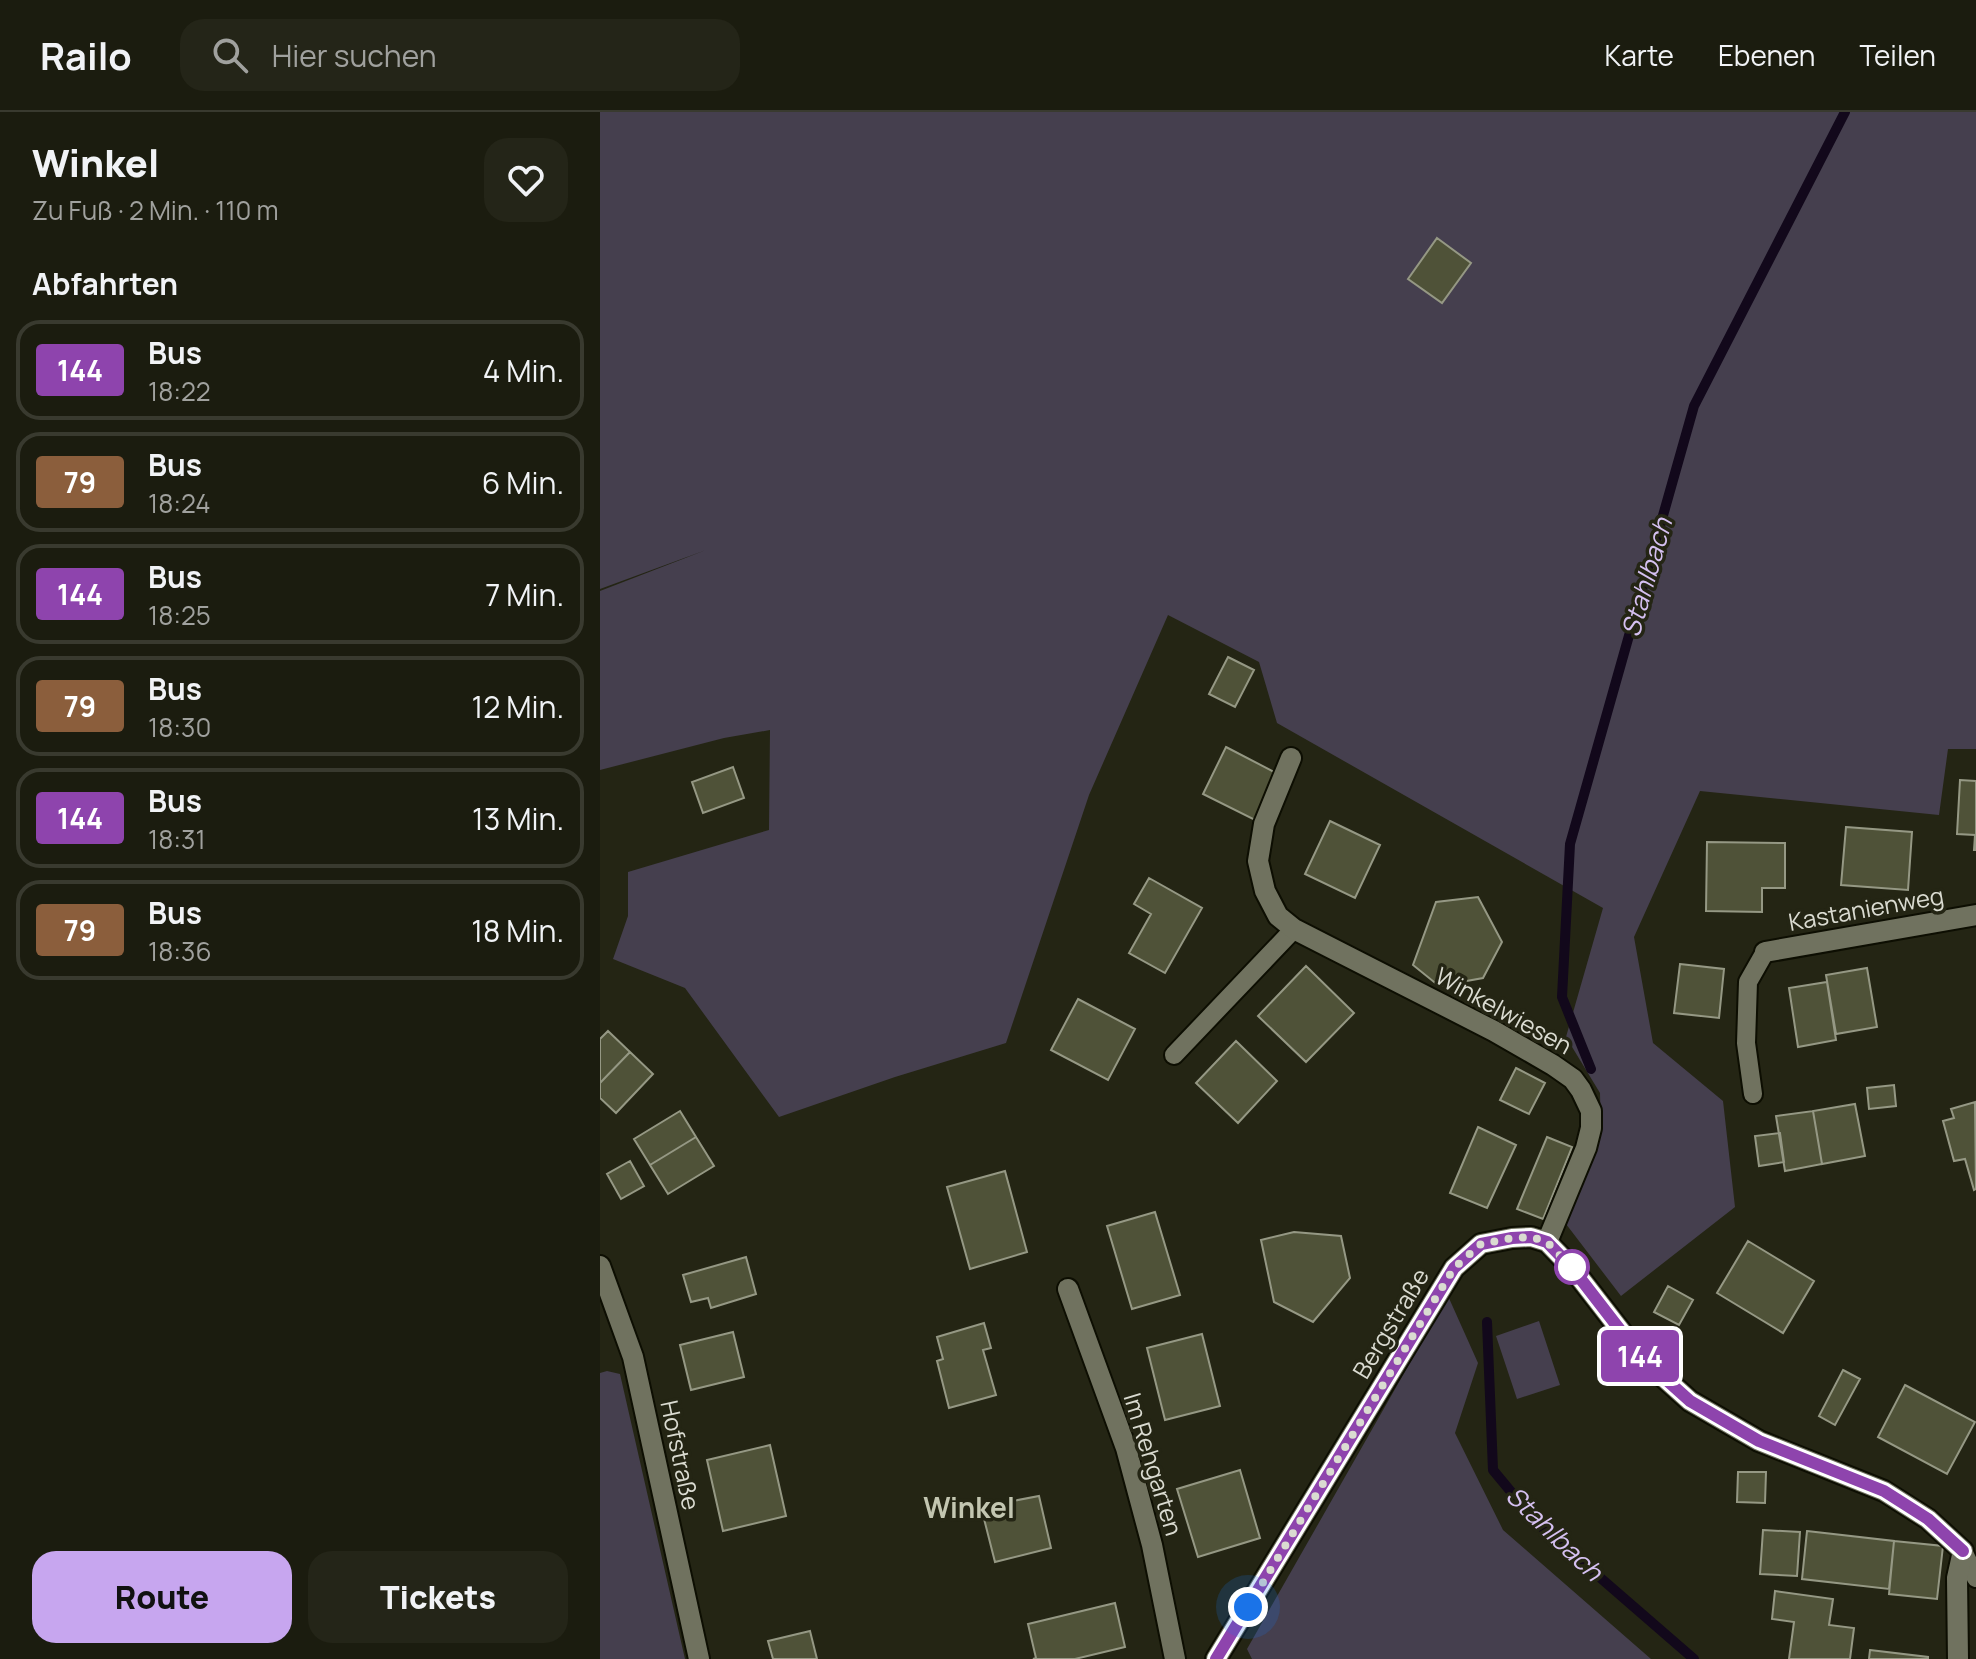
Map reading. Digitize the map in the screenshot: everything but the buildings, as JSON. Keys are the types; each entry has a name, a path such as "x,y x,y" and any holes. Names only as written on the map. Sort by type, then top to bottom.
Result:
{"street":[{"name":"Winkelwiesen","path":"1291,758 1264,824 1258,861 1265,891 1278,916 1294,929 1494,1031 1553,1065 1573,1079 1581,1090 1591,1111 1591,1128 1586,1148 1547,1242"},
{"name":"Kastanienweg","path":"1765,952 1976,915"},
{"name":"Bergstraße","path":"1216,1659 1454,1268 1481,1244 1531,1237 1547,1242"},
{"path":"1547,1242 1573,1269 1641,1357 1690,1401 1759,1441 1884,1491 1969,1549 1957,1578 1958,1659"},
{"name":"Hofstraße","path":"600,1266 633,1357 699,1659"},
{"name":"Im Rehgarten","path":"1068,1289 1126,1448 1152,1545 1175,1659"}],"lane":[{"path":"1174,1055 1294,929"},
{"path":"1753,1094 1746,1043 1748,982 1765,952"},
{"path":"1969,1549 1976,1578"}],"shaded area":[{"path":"600,112 1976,112 1976,749 1948,749 1939,815 1700,791 1634,937 1653,1043 1723,1101 1735,1207 1621,1296 1566,1224 1601,1136 1600,1093 1566,1037 1603,908 1277,723 1259,662 1168,615 1089,795 1006,1043 779,1117 685,988 613,959 628,916 628,872 769,830 770,730 724,738 600,770 600,591 706,550 600,589"},
{"path":"1448,1296 1478,1363 1455,1433 1503,1530 1651,1659 1252,1659 1247,1649"},
{"path":"1539,1321 1560,1385 1517,1399 1496,1336"},
{"path":"600,1373 620,1374 685,1659 600,1659"}],"waterway":[{"name":"Stahlbach","path":"1591,1069 1562,997 1570,844 1694,406 1845,112"},
{"name":"Stahlbach","path":"1487,1322 1493,1470 1536,1522 1694,1659"}],"bus line":[{"name":"144","path":"1216,1659 1454,1268 1481,1244 1512,1238 1531,1237 1547,1242 1573,1269 1641,1357 1690,1401 1759,1441 1884,1491 1928,1519 1963,1551"}],"district":[{"name":"Winkel","path":"969,1507"}],"route":[{"path":"1248,1607 1454,1268 1481,1244 1531,1237 1547,1242 1572,1267"}]}
